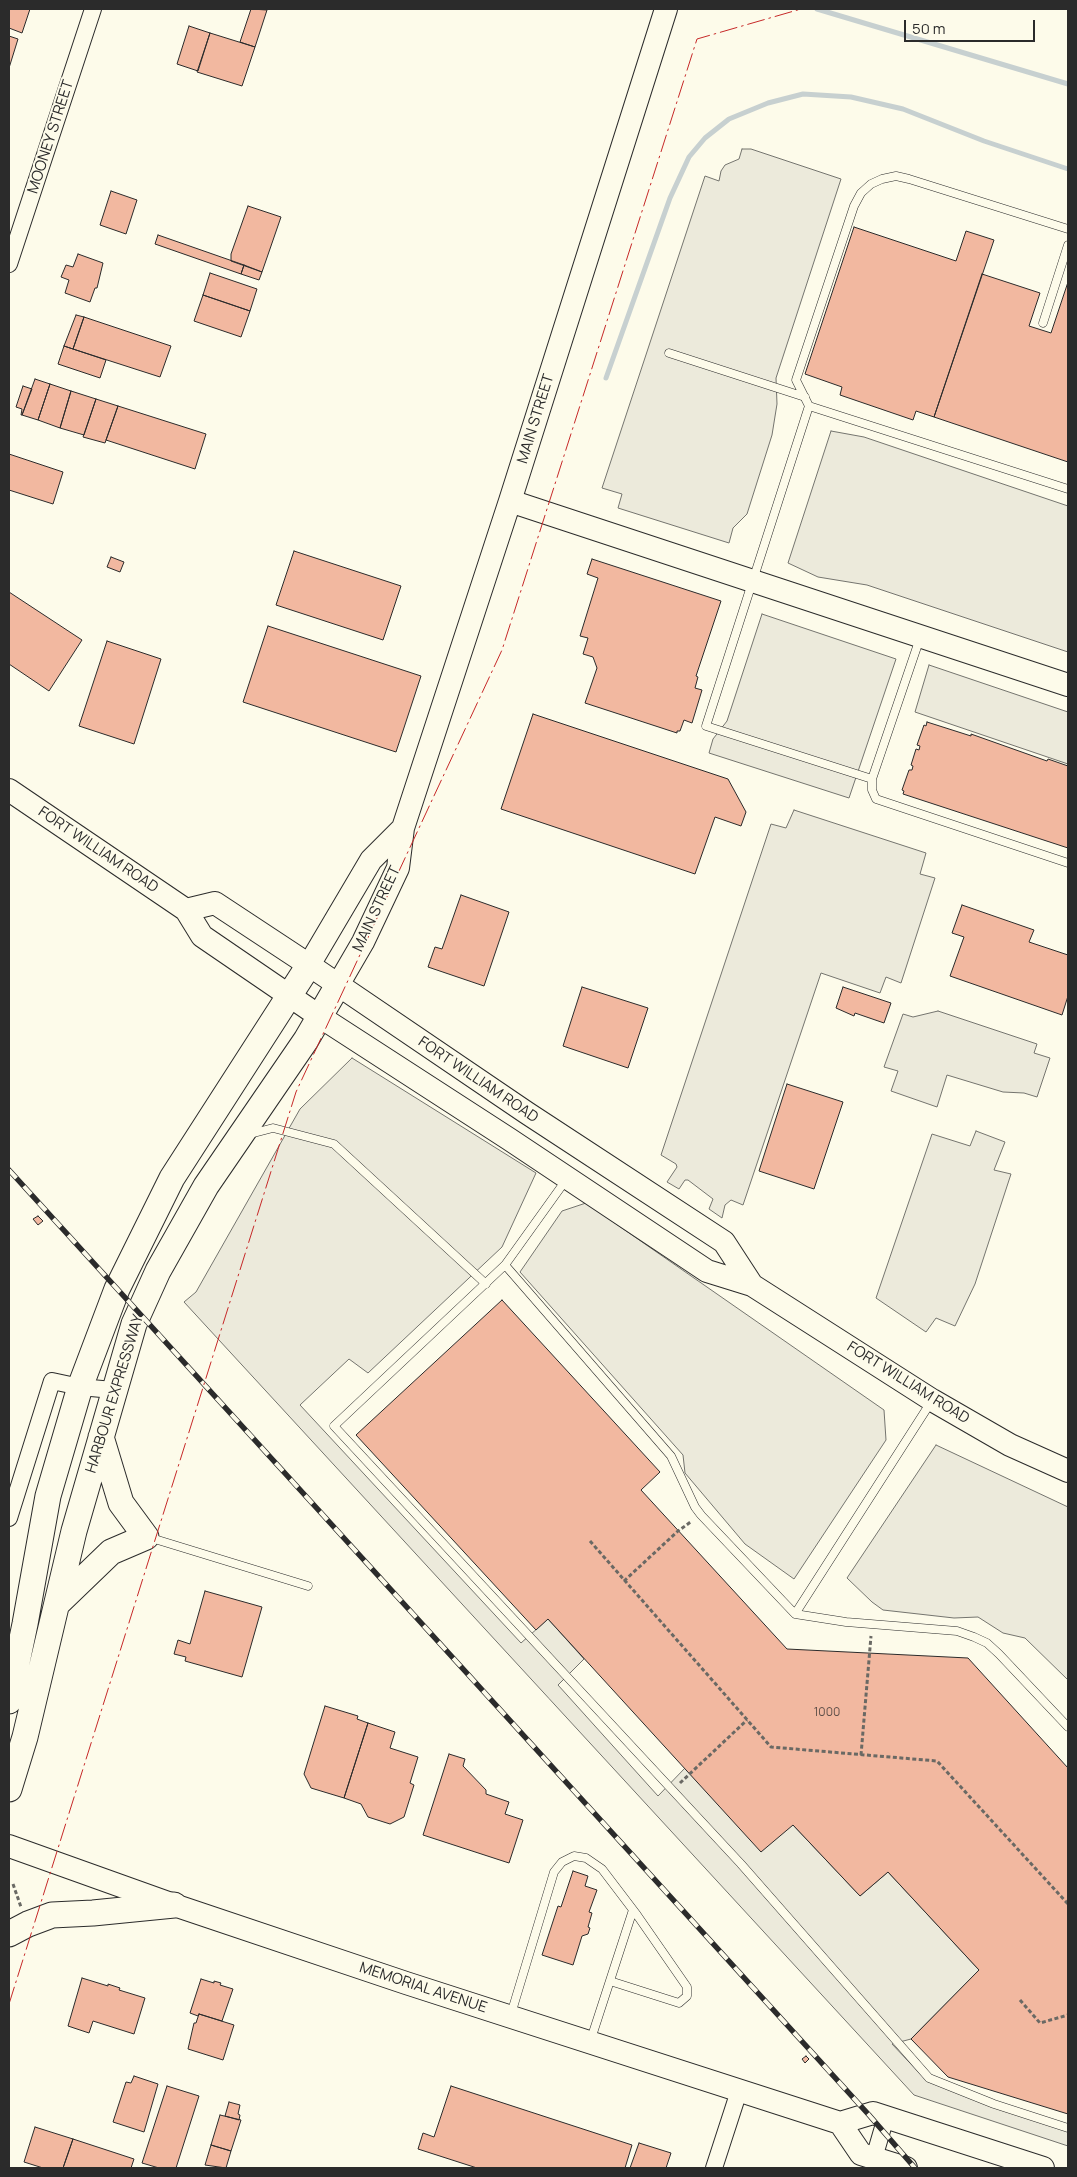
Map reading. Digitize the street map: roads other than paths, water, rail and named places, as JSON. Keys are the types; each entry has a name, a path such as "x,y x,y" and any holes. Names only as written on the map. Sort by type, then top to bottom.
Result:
{"main road":[{"name":"MAIN STREET","path":"338,985 363,942 398,868 403,828 510,501 666,9"},
{"path":"510,501 1068,685"},
{"name":"FORT WILLIAM ROAD","path":"9,790 186,910 202,936 319,1016 707,1271 752,1285 932,1400 1010,1445 1068,1472"},
{"name":"MAIN STREET","path":"309,965 371,860 403,828"},
{"name":"FORT WILLIAM ROAD","path":"186,910 214,903 309,965 526,1113 724,1242 752,1285"},
{"name":"HARBOUR EXPRESSWAY","path":"9,1701 48,1496 80,1387 117,1289 172,1178 309,965"},
{"name":"HARBOUR EXPRESSWAY","path":"9,1789 25,1737 74,1531 113,1390 134,1324 158,1271 206,1186 306,1040 338,985"},
{"path":"57,1604 111,1552 146,1537 121,1503 100,1437"},
{"name":"MEMORIAL AVENUE","path":"9,1846 174,1905 840,2123"},
{"path":"9,1934 52,1915 174,1905"},
{"path":"906,2168 862,2154 840,2123 873,2113 1043,2168"}],"street":[{"name":"MOONEY STREET","path":"9,264 93,9"},
{"path":"9,1518 52,1381 80,1387 113,1390"},
{"path":"714,2168 739,2091"},
{"path":"874,2158 886,2117"}],"lane":[{"path":"1068,229 896,176 882,178 871,184 861,193 854,206 796,380 810,406 1068,489"},
{"path":"1042,323 1068,246"},
{"path":"669,353 804,396"},
{"path":"810,406 706,726 872,779"},
{"path":"920,636 872,779 872,790 876,799 1068,863"},
{"path":"241,1137 273,1128 334,1144 486,1284"},
{"path":"567,1178 505,1265 334,1426 741,1864 929,2078 994,2104 1068,2128"},
{"path":"505,1265 671,1456 695,1507 701,1515 795,1614 872,1624 957,1631 987,1643 1068,1727"},
{"path":"795,1614 932,1400"},
{"path":"146,1537 308,1586"},
{"path":"510,2016 554,1872 562,1862 574,1856 586,1858 602,1869 686,1987 687,1996 679,2003 610,1981"},
{"path":"590,2042 632,1910"}],"waterway":[{"path":"817,9 1068,84"},
{"path":"606,378 670,198 689,157 705,138 729,119 768,103 803,94 851,97 903,109 984,141 1068,169"}],"railway":[{"path":"9,1170 869,2115 915,2168"}]}
